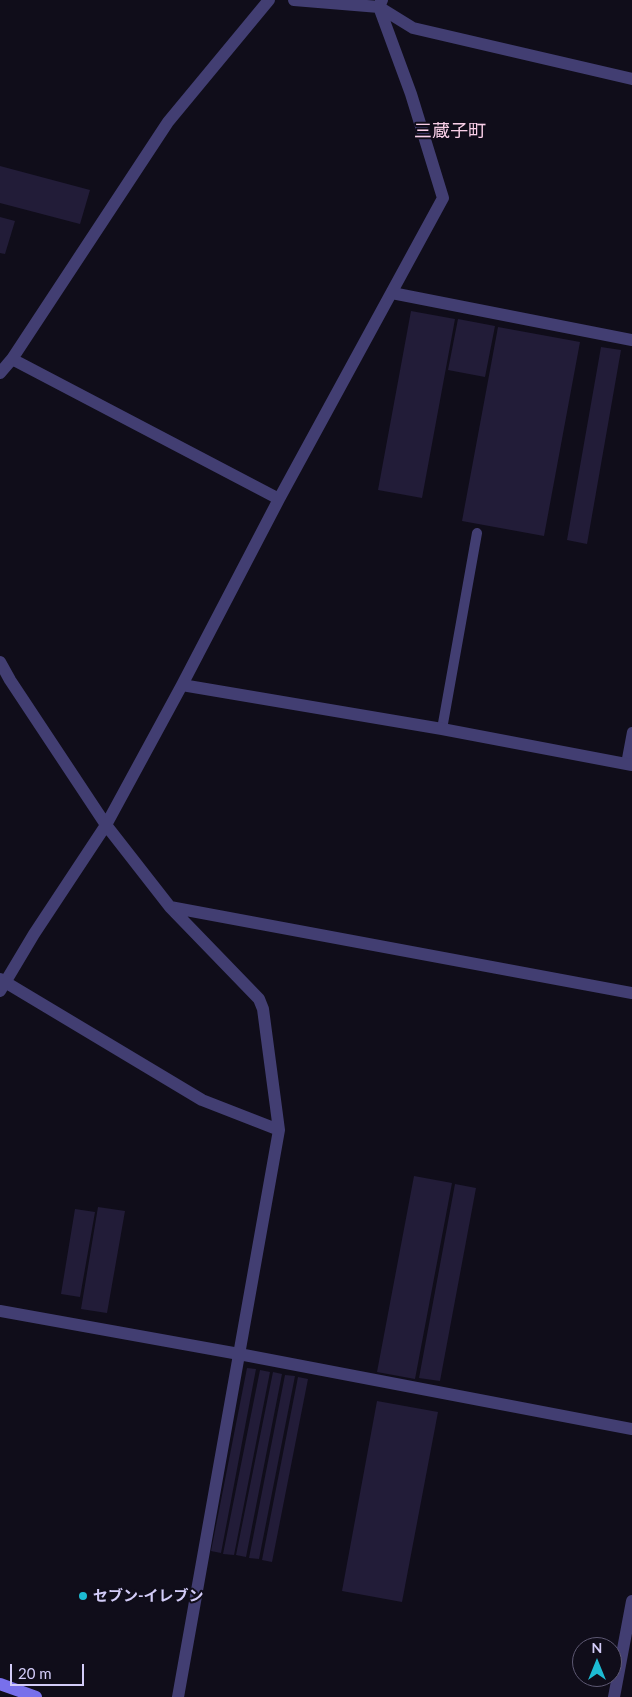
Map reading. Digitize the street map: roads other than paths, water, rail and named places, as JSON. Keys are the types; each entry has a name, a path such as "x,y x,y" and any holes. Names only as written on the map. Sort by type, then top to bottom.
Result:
{"main road":[{"path":"0,1684 36,1697"}],"street":[{"path":"0,373 12,359 168,122 268,0"},
{"path":"294,0 381,4 412,28 632,79"},
{"path":"279,1130 202,1100 2,984 106,824 182,685 279,499 443,198 412,94 381,4"},
{"path":"392,293 632,340"},
{"path":"12,359 279,499"},
{"path":"0,662 106,824 170,907 259,999 263,1009 279,1130 178,1697"},
{"path":"182,685 442,729 629,765"},
{"path":"170,907 632,993"},
{"path":"0,1311 239,1354 632,1429"},
{"path":"614,1697 632,1601"}],"lane":[{"path":"442,729 477,532"},
{"path":"629,765 632,732"}],"place":[{"name":"セブン-イレブン","path":"83,1596"}],"district":[{"name":"三蔵子町","path":"450,131"}]}
